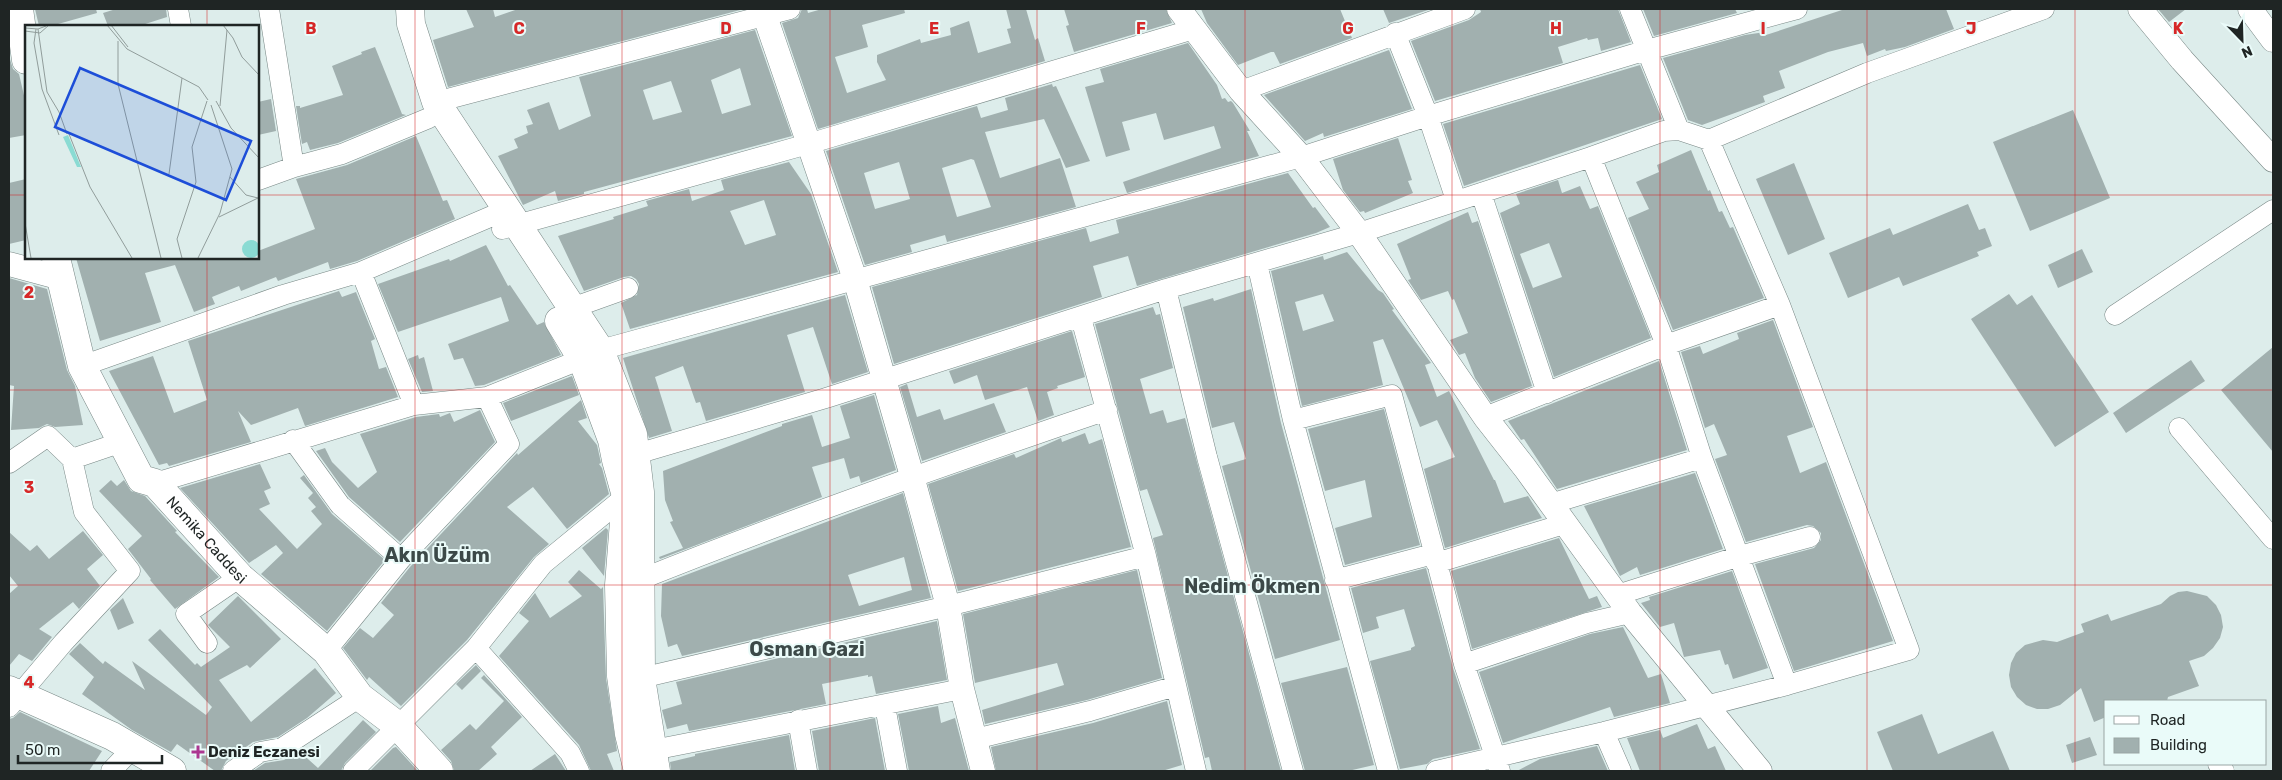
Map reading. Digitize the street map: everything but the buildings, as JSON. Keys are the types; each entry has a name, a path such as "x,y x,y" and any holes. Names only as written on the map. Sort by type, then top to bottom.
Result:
{"main road":[{"path":"19,9 25,53"},
{"path":"410,10 396,33 407,68 503,223 591,354"},
{"path":"503,223 572,308 591,354 612,440 626,457 640,492 641,678 649,764"},
{"name":"Nemika Caddesi","path":"58,268 82,366 141,479 155,483 240,577 326,651 360,697 397,725 439,771"},
{"path":"626,457 626,496 619,585 621,676 629,734 649,764"},
{"path":"12,697 112,736 172,771"}],"street":[{"path":"178,9 180,25"},
{"path":"269,9 294,167"},
{"path":"259,180 294,167 342,154 433,110 790,9"},
{"path":"1178,9 1241,91 1301,157 1359,233 1485,417 1564,524 1624,604 1760,771"},
{"path":"1241,91 1395,33 1466,9"},
{"path":"1630,9 1679,130"},
{"path":"155,483 414,405 487,397 591,354 855,279 1301,157 1428,116 1647,50 1797,9"},
{"path":"626,457 883,380 1081,318 1166,289 1359,233 1591,157 1664,131 1679,130 1709,140 1867,73 2044,9"},
{"path":"2140,9 2182,60 2273,160"},
{"path":"2250,9 2273,40"},
{"path":"765,16 855,279 912,476 948,606 962,689 982,771"},
{"path":"82,366 283,295 361,272 503,223 808,144 1194,29"},
{"path":"1395,33 1428,116 1456,200"},
{"path":"1436,771 1497,764 1604,732 1787,685 1909,650 1780,305 1709,140"},
{"path":"1591,157 1666,345 1702,458 1787,685"},
{"path":"1481,193 1547,393"},
{"path":"2115,315 2273,210"},
{"path":"1257,262 1292,420 1388,771"},
{"path":"9,264 58,268"},
{"path":"361,272 414,405"},
{"path":"572,308 628,288"},
{"path":"1166,289 1207,457 1293,771"},
{"path":"1485,417 1666,345 1780,305"},
{"path":"1081,318 1146,556 1196,771"},
{"path":"1292,420 1392,395 1464,664 1497,764"},
{"path":"326,651 401,559 509,444 487,397"},
{"path":"639,580 738,540 912,476 1107,410"},
{"path":"2179,428 2273,538"},
{"path":"9,463 48,436 72,459 84,512 130,571 12,697"},
{"path":"293,440 340,505 401,559"},
{"path":"72,459 122,442"},
{"path":"1550,504 1702,458"},
{"path":"353,771 476,648 543,564 626,496"},
{"path":"1335,580 1435,559 1564,524"},
{"path":"1464,664 1587,624 1624,604 1740,556 1810,537"},
{"path":"641,678 948,606 1146,556"},
{"path":"206,643 186,614 240,577"},
{"path":"476,648 570,753 580,771"},
{"path":"975,739 1090,711 1176,686"},
{"path":"649,764 798,720 885,706 962,689"},
{"path":"233,771 260,752 282,748 360,697"},
{"path":"885,706 897,771"},
{"path":"798,720 808,771"},
{"path":"1604,732 1621,771"},
{"path":"111,771 133,748"}],"place":[{"name":"Deniz Eczanesi","path":"198,752"}],"district":[{"name":"Akın Üzüm","path":"437,555"},
{"name":"Nedim Ökmen","path":"1252,586"},
{"name":"Osman Gazi","path":"807,649"}]}
